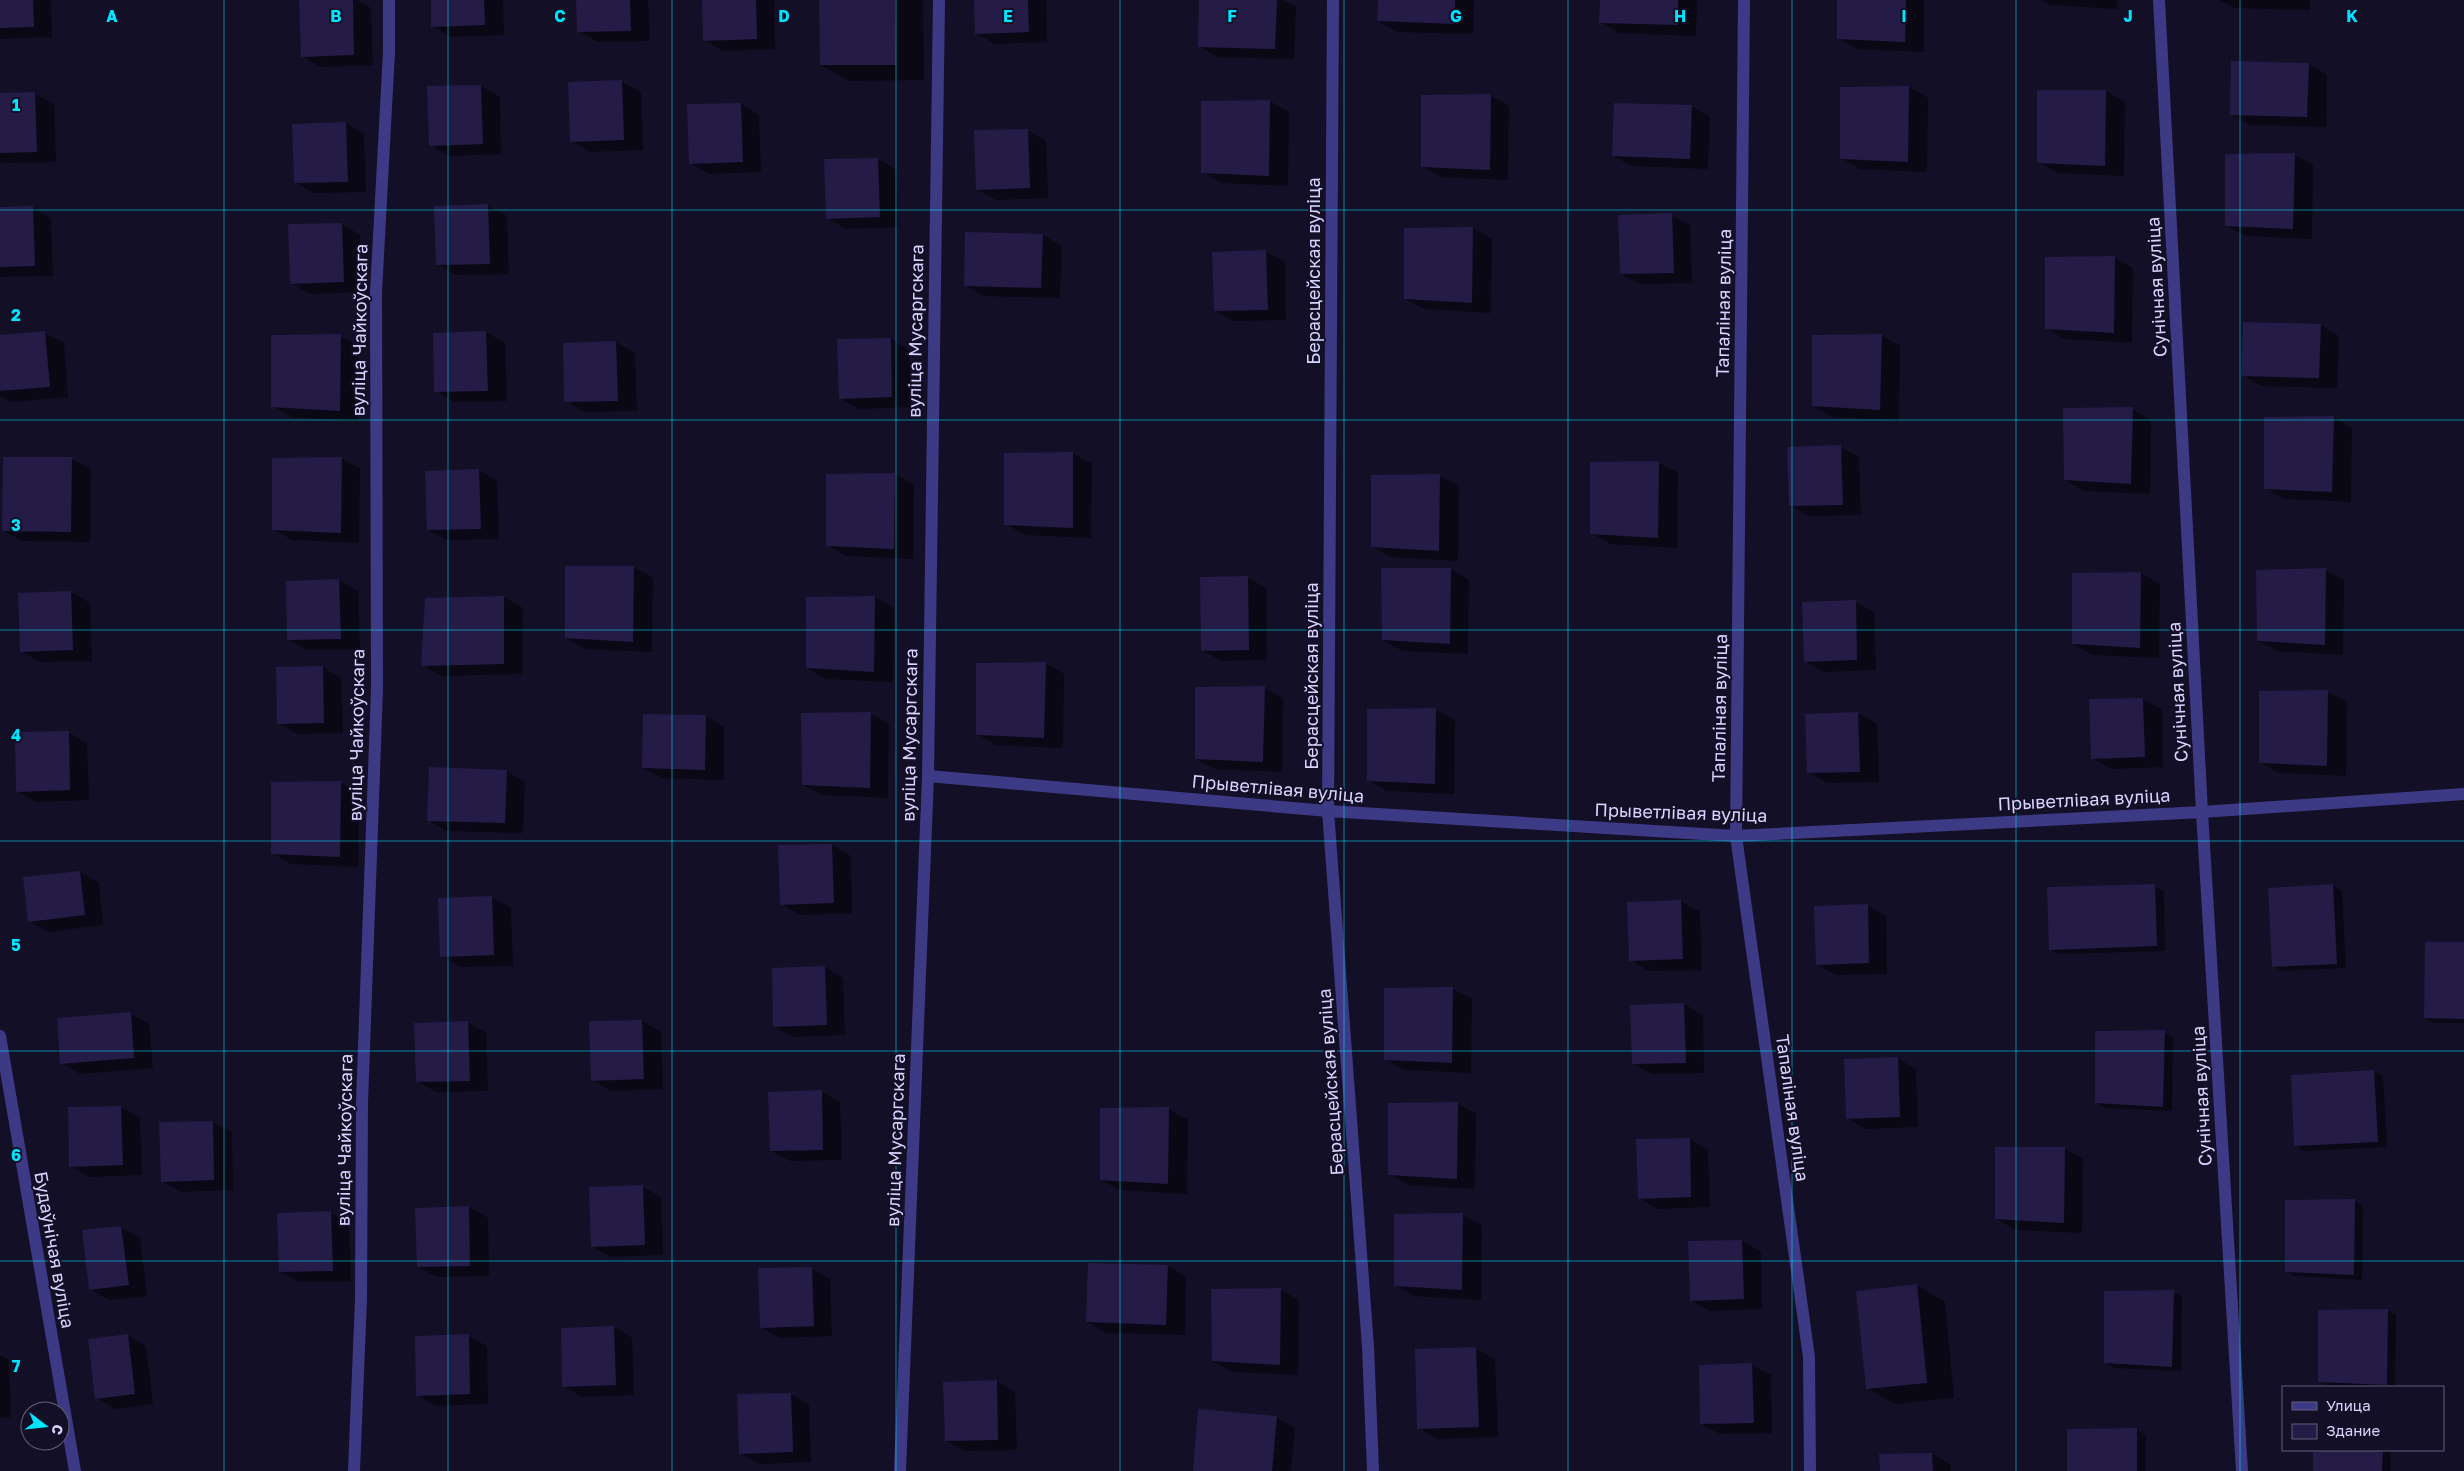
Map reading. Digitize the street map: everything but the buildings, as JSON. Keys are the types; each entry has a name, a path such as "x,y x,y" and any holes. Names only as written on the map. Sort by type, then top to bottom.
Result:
{"street":[{"name":"вуліца Чайкоўскага","path":"354,1471 360,1299 362,1104 377,689 376,292 389,52 389,0"},
{"name":"вуліца Мусаргскага","path":"900,1471 928,776 939,0"},
{"name":"Берасцейская вуліца","path":"1334,0 1328,811 1368,1347 1373,1471"},
{"name":"Тапаліная вуліца","path":"1744,0 1736,836 1809,1357 1810,1471"},
{"name":"Сунічная вуліца","path":"2159,0 2202,812 2242,1471"},
{"name":"Прыветлівая вуліца","path":"928,776 1328,811 1736,836 2202,812 2464,794"},
{"name":"Будаўнічая вуліца","path":"0,1036 75,1471"}]}
